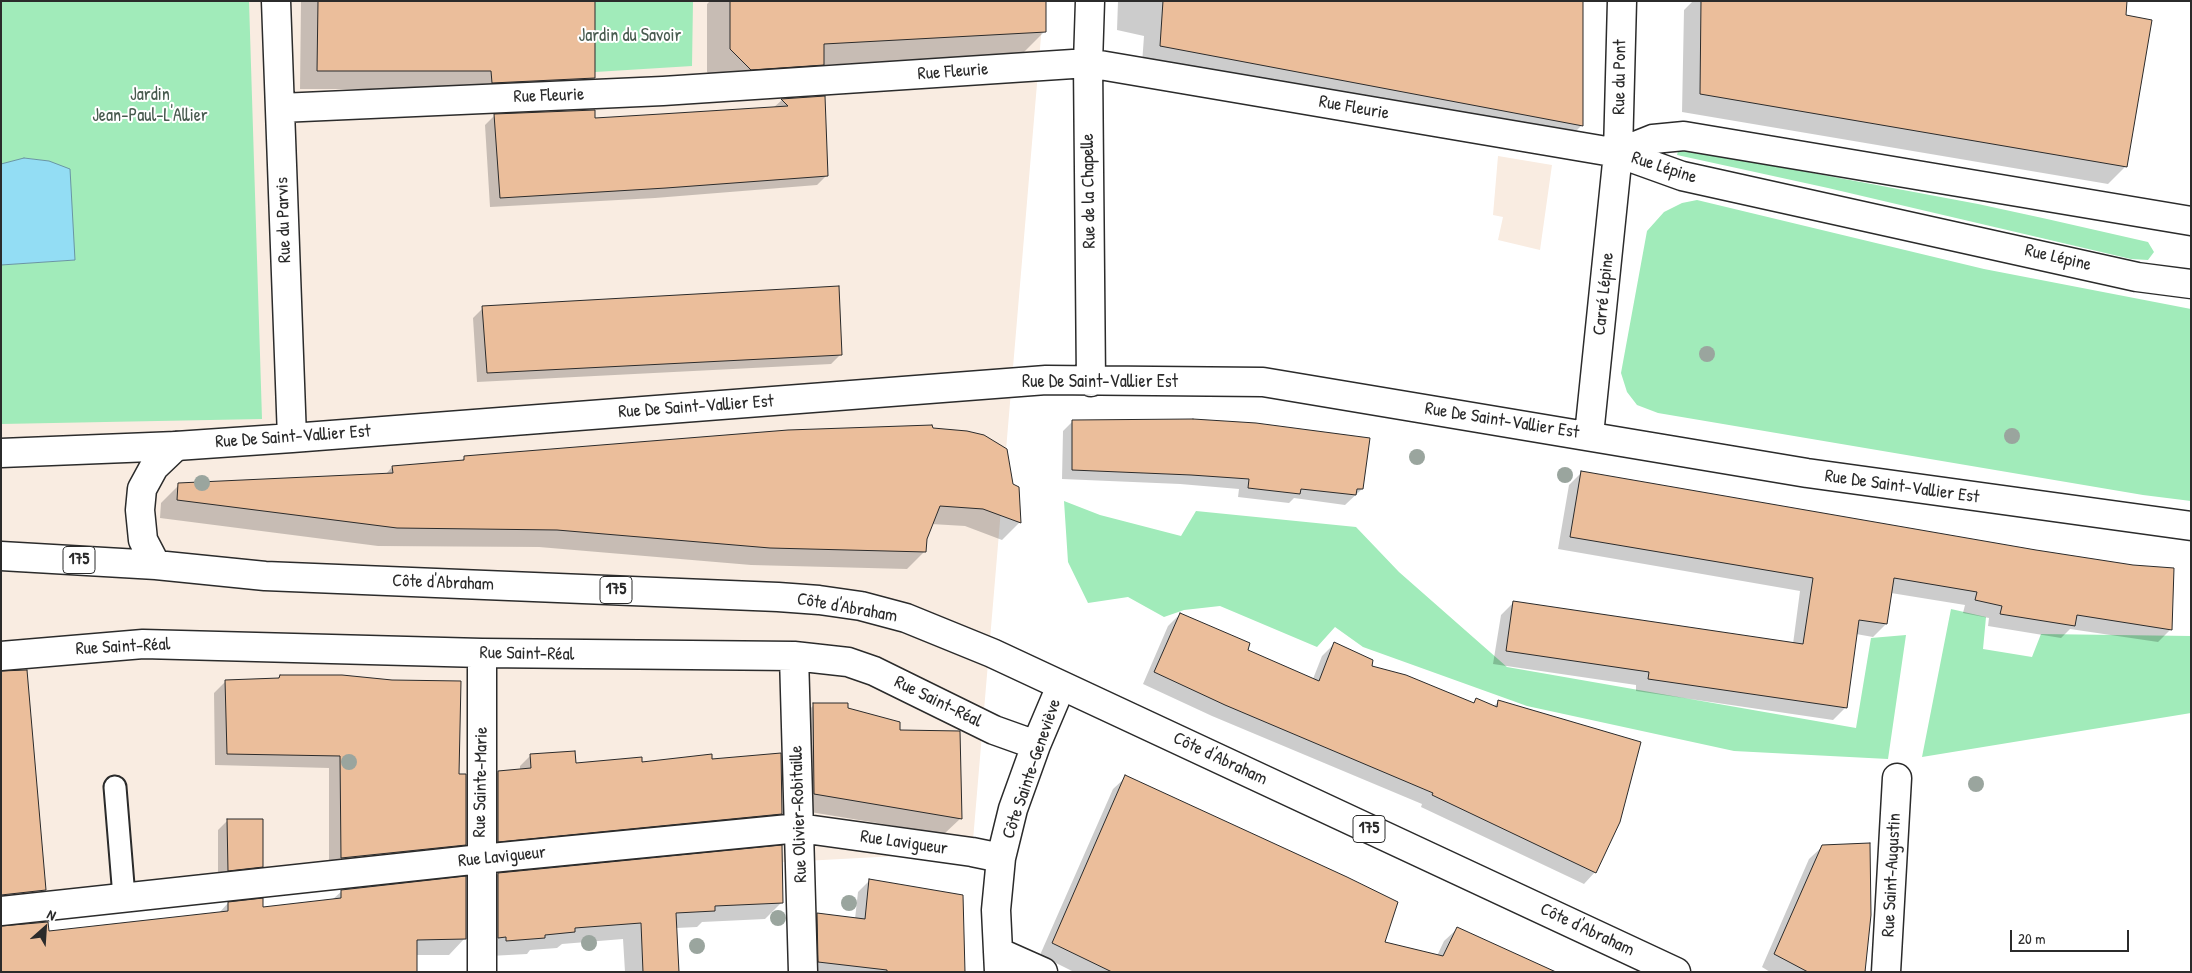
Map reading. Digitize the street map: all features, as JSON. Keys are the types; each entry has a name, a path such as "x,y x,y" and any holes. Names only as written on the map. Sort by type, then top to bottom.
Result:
{"street":[{"name":"Rue du Parvis","path":"276,1 292,438"},
{"name":"Rue de la Chapelle","path":"1090,1 1088,64 1091,382"},
{"name":"Rue du Pont","path":"1618,153 1622,1"},
{"name":"Rue Fleurie","path":"280,108 664,92 1088,64 1618,153"},
{"name":"Rue Lépine","path":"1618,153 1653,139 1684,136 2191,222"},
{"name":"Rue Lépine","path":"1618,153 1682,176 2137,277 2191,284"},
{"name":"Carré Lépine","path":"1589,435 1618,153"},
{"name":"Rue De Saint-Vallier Est","path":"1,452 176,446 1046,380 1091,382 1263,382 1589,435 1807,474 2191,526"},
{"path":"156,564 143,540 140,510 142,489 154,466 176,446"},
{"name":"Côte d'Abraham","path":"1,556 156,564 265,576 819,600 861,606 906,618 992,653 1676,972"},
{"name":"Rue Saint-Réal","path":"1,656 143,644 482,653 794,656 848,662 874,671 994,730 1036,745"},
{"name":"Rue Sainte-Marie","path":"482,653 482,972"},
{"name":"Rue Olivier-Robitaille","path":"794,656 803,972"},
{"name":"Côte Sainte-Geneviève","path":"998,962 996,910 1002,858 1013,809 1036,745 1061,686"},
{"name":"Rue Saint-Augustin","path":"1886,972 1897,778"},
{"name":"Rue Lavigueur","path":"1,911 481,859 799,828 972,852 1002,858"},
{"path":"998,962 1043,972"}],"lane":[{"path":"115,788 124,897"}],"shaded area":[{"path":"1,1 1044,1 972,852 1,904"},
{"path":"1498,156 1552,165 1540,250 1498,240 1503,217 1493,215"}],"green space":[{"name":"Jardin Jean-Paul-L'Allier","path":"1,1 249,1 262,419 1,424 1,265 75,260 49,161 25,158 1,164"},
{"name":"Jardin du Savoir","path":"595,1 693,1 692,66 595,72"},
{"path":"1679,148 1978,204 2047,219 2148,242 2154,252 2148,260 2131,259 1828,188 1677,155"},
{"path":"1697,200 1984,269 2191,309 2191,501 2143,495 1658,413 1637,405 1627,392 1621,373 1647,231 1664,212 1682,203"},
{"path":"1064,501 1100,515 1181,536 1196,511 1356,527 1399,572 1507,667 1856,728 1871,638 1906,635 1888,759 1734,751 1527,706 1363,647 1335,627 1317,647 1220,606 1184,610 1164,617 1128,597 1088,603 1068,562"},
{"path":"1951,609 1986,617 1983,649 2032,657 2041,634 2191,636 2191,713 1922,757"}],"water":[{"path":"24,158 49,161 70,169 75,260 1,265 1,164"}],"building":[{"path":"318,1 595,1 595,78 492,83 491,71 317,71"},
{"path":"730,1 1046,1 1046,32 824,44 824,65 751,70 730,49"},
{"path":"1163,1 1583,1 1583,126 1160,46"},
{"path":"1701,1 2127,1 2126,15 2152,20 2127,167 1700,94"},
{"path":"825,96 828,176 500,198 494,114 595,110 595,118 788,106 781,99"},
{"path":"839,286 842,355 487,373 482,306"},
{"path":"1193,419 1256,423 1370,438 1363,489 1357,489 1356,495 1301,489 1300,494 1248,488 1249,479 1072,470 1072,420"},
{"path":"932,425 933,428 967,431 984,435 1007,449 1013,484 1019,487 1021,523 983,509 940,506 927,539 926,552 770,548 557,530 397,528 177,500 178,483 393,473 392,466 464,460 464,456 788,430"},
{"path":"1581,471 2036,550 2133,565 2174,568 2172,630 2077,615 2075,626 2000,614 2002,606 1975,600 1977,592 1894,578 1887,624 1859,620 1847,708 1648,679 1649,672 1506,651 1513,601 1803,644 1813,578 1570,537"},
{"path":"1180,613 1250,643 1248,650 1319,681 1334,642 1373,660 1372,666 1406,675 1474,703 1476,698 1497,707 1498,700 1641,742 1620,822 1596,873 1432,795 1433,793 1225,705 1154,672"},
{"path":"27,670 46,890 1,895 1,671"},
{"path":"280,675 342,675 392,680 461,681 459,774 466,774 466,845 341,858 340,756 227,754 225,680 279,678"},
{"path":"813,703 848,703 848,708 900,722 900,730 960,731 962,819 814,794"},
{"path":"575,751 576,763 642,757 642,762 712,754 712,759 781,753 782,814 498,842 498,771 531,768 530,754"},
{"path":"1125,775 1398,902 1385,942 1443,956 1457,927 1556,972 1112,972 1052,943"},
{"path":"227,819 263,819 263,867 228,871"},
{"path":"1870,843 1871,915 1865,972 1808,972 1774,954 1822,845"},
{"path":"782,845 783,903 715,906 715,911 676,913 679,972 643,972 641,923 575,928 575,932 545,935 545,938 506,941 506,937 498,938 498,873"},
{"path":"466,876 466,939 417,940 417,972 1,972 1,926 48,922 49,931 228,911 228,902 263,898 263,907 341,898 341,890"},
{"path":"869,879 963,895 965,972 887,972 887,970 818,962 817,913 865,919"}]}
